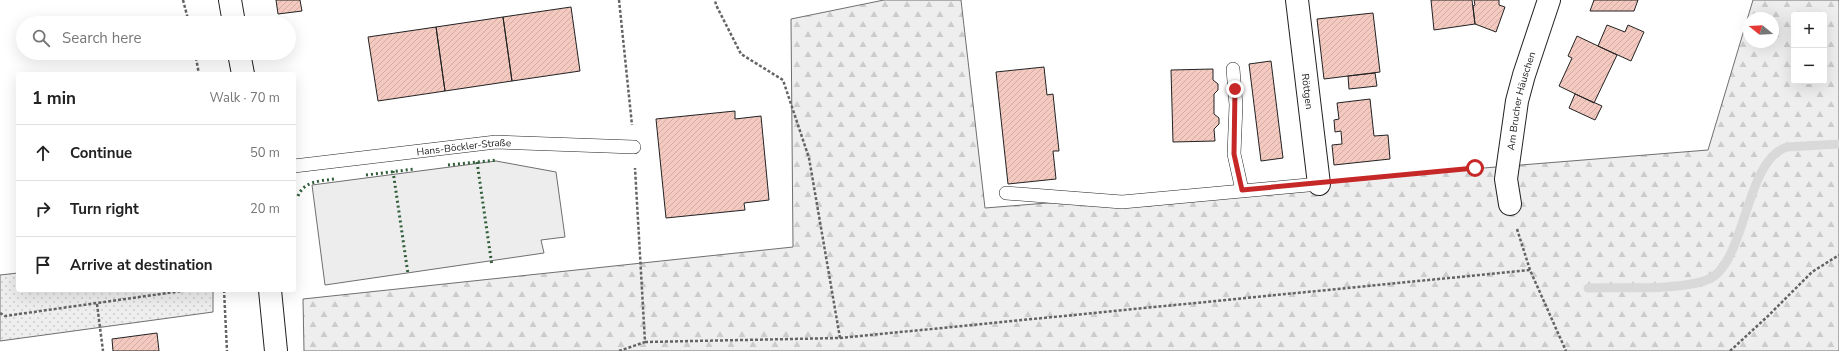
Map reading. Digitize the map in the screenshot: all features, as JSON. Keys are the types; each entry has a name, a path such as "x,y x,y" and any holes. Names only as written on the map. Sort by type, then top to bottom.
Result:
{"street":[{"path":"230,0 233,16"},
{"name":"Röttgen","path":"1297,0 1319,184"},
{"name":"Am Brucher Häuschen","path":"1510,204 1506,179 1516,107 1524,75 1549,0"},
{"path":"240,60 243,72"},
{"path":"270,292 276,351"}],"lane":[{"path":"1233,69 1236,105 1234,154 1242,190"},
{"name":"Hans-Böckler-Straße","path":"296,166 496,142 634,147"},
{"path":"1006,193 1122,202 1319,184"}],"path":[{"path":"183,0 186,16"},
{"path":"620,0 634,147 645,342"},
{"path":"715,0 741,54 783,80 809,158 840,338"},
{"path":"196,60 199,72"},
{"path":"1319,184 1475,168"},
{"path":"1510,204 1530,270 1566,351"},
{"path":"1730,351 1812,272 1839,255"},
{"path":"620,351 645,342 840,338 1530,270"},
{"path":"0,313 5,316 176,292"},
{"path":"224,292 227,351"},
{"path":"97,304 103,351"}],"green space":[{"path":"884,0 961,0 985,208 1708,150 1743,33 1743,48 1779,48 1779,12 1749,12 1753,0 1839,0 1839,351 304,351 303,299 793,247 791,19"},
{"path":"16,273 16,292 213,292 213,312 0,341 0,275"}],"shaded area":[{"path":"496,161 556,172 565,237 541,240 544,253 325,285 312,185"}],"building":[{"path":"276,0 300,0 302,11 278,14"},
{"path":"1431,0 1472,0 1475,24 1434,30"},
{"path":"1474,0 1499,0 1499,5 1505,7 1496,32 1475,24 1473,6 1475,5"},
{"path":"1594,0 1638,0 1634,11 1590,11"},
{"path":"571,7 580,71 512,81 503,17"},
{"path":"1373,13 1380,72 1324,79 1317,19"},
{"path":"503,17 512,81 445,91 436,27"},
{"path":"1607,25 1625,32 1628,25 1644,32 1631,61 1598,46"},
{"path":"436,27 445,91 378,101 368,37"},
{"path":"1577,36 1617,55 1594,103 1559,86 1572,58 1568,56"},
{"path":"1271,61 1283,158 1261,161 1249,64"},
{"path":"1044,67 1047,95 1053,94 1059,151 1053,151 1056,179 1008,184 996,72"},
{"path":"1213,69 1213,80 1218,84 1218,90 1214,94 1214,114 1219,118 1219,124 1214,129 1215,141 1173,142 1171,70"},
{"path":"1375,73 1377,86 1349,89 1348,76"},
{"path":"1575,94 1602,106 1595,120 1569,108"},
{"path":"1370,99 1374,136 1388,135 1390,159 1334,165 1332,145 1342,144 1341,131 1335,132 1334,120 1339,119 1337,103"},
{"path":"735,111 735,119 761,116 769,200 744,203 745,210 666,218 656,119"},
{"path":"157,333 159,351 113,351 112,339"}],"waterway":[{"path":"1588,288 1667,287 1697,283 1709,279 1721,269 1731,253 1762,170 1773,155 1787,147 1839,144"}],"hedge":[{"path":"448,165 497,160"},
{"path":"477,162 492,266"},
{"path":"366,175 414,169"},
{"path":"393,171 408,274"},
{"path":"298,196 304,187 308,185 318,181 334,179"}],"route":[{"path":"1235,89 1236,105 1234,154 1242,190 1319,184 1475,168"}]}
